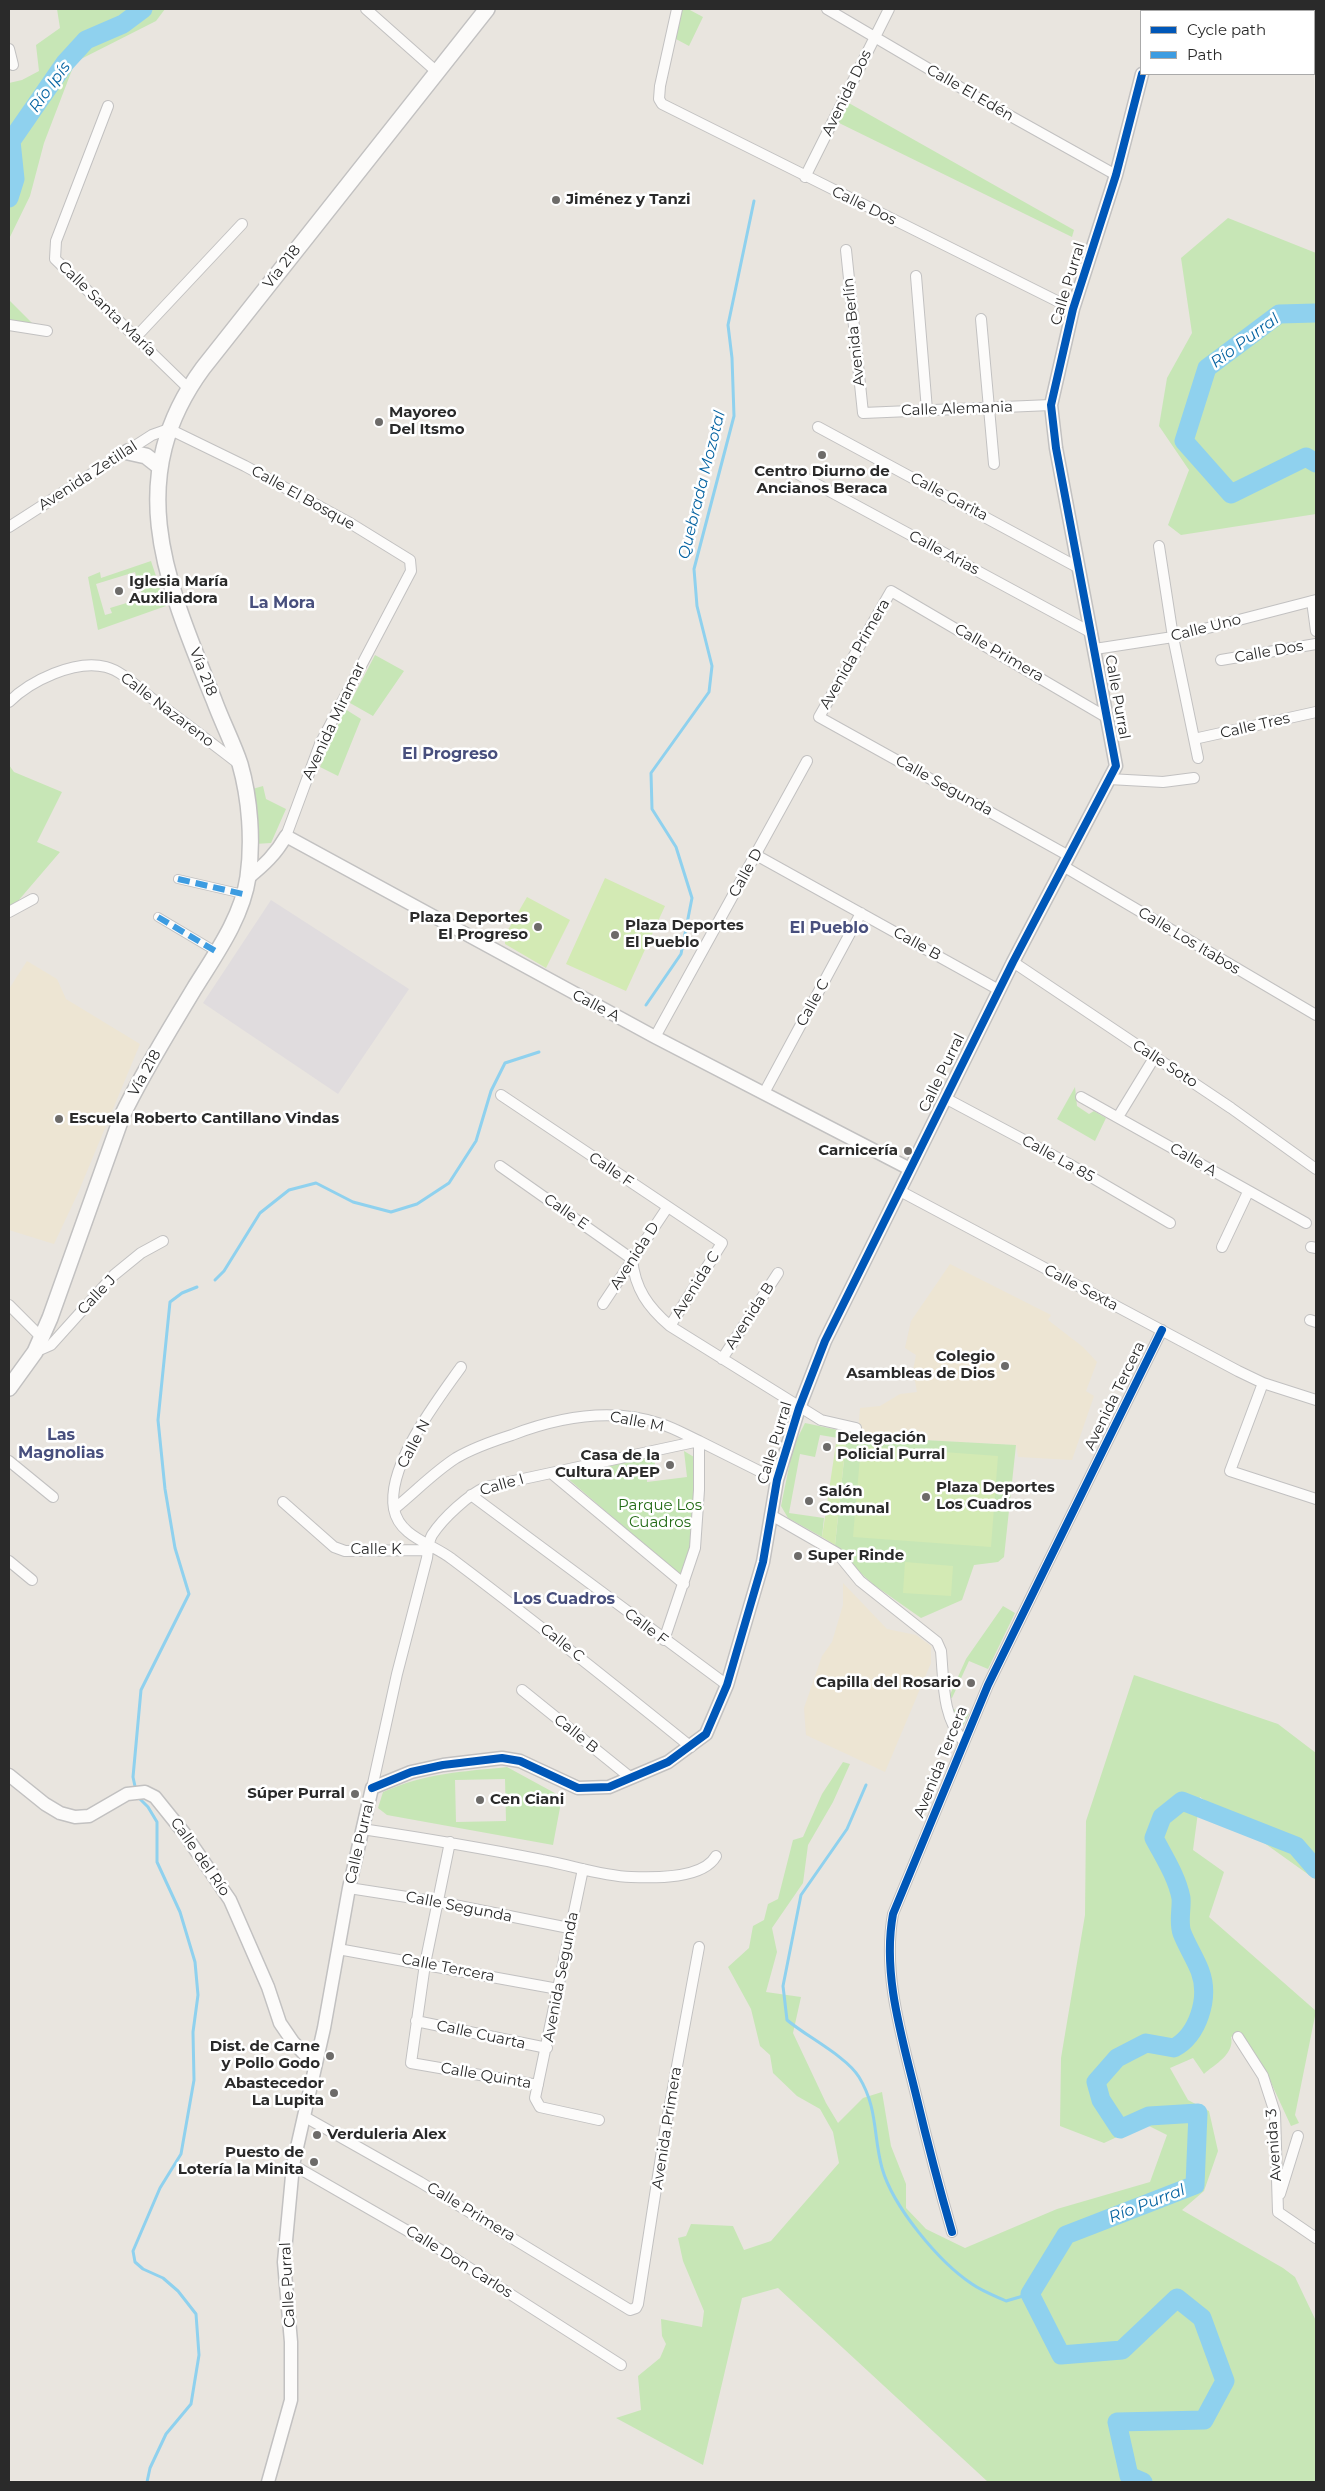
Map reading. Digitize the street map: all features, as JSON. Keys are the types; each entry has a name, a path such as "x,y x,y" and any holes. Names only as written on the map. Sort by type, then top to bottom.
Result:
{"main road":[{"name":"Vía 218","path":"9,1388 42,1338 122,1116 148,1065 232,924 248,878 250,841 248,802 240,765 182,621 166,573 159,536 157,507 160,467 169,429 188,388 487,9"},
{"path":"128,452 146,456 160,467"}],"street":[{"path":"366,9 437,72"},
{"name":"Calle Dos","path":"678,9 659,99 662,104 1073,309"},
{"name":"Calle El Edén","path":"827,9 980,99 1116,175"},
{"name":"Avenida Dos","path":"805,177 888,9"},
{"path":"9,49 13,65"},
{"name":"Calle Purral","path":"268,2482 291,2400 291,2342 284,2262 293,2165 305,2117 362,1829 372,1788 419,1770 442,1765 502,1758 520,1761 578,1788 609,1787 668,1762 691,1747 706,1734 727,1685 763,1562 777,1480 799,1408 825,1341 1013,962 1116,766 1056,448 1051,405 1073,309 1116,175 1142,75"},
{"name":"Calle Santa María","path":"108,106 56,242 55,259 188,388"},
{"path":"136,337 242,224"},
{"name":"Avenida Berlín","path":"846,250 863,413"},
{"path":"916,276 927,410"},
{"path":"980,319 994,464"},
{"path":"9,325 47,331"},
{"name":"Calle Alemania","path":"863,413 1051,405"},
{"name":"Calle Garita","path":"818,427 1079,568"},
{"name":"Avenida Zetillal","path":"9,527 128,452 152,434 169,429"},
{"name":"Calle El Bosque","path":"169,429 245,466 400,552 410,560 411,571 404,585"},
{"name":"Calle Arias","path":"796,473 1092,633"},
{"path":"1159,546 1173,636 1198,758"},
{"name":"Avenida Miramar","path":"248,878 267,863 278,851 286,836 320,744 404,585"},
{"name":"Avenida Primera","path":"819,717 891,591"},
{"name":"Calle Primera","path":"891,591 1106,717"},
{"path":"1314,600 1316,631"},
{"name":"Calle Uno","path":"1095,650 1173,636 1314,600"},
{"name":"Calle Dos","path":"1221,660 1316,644"},
{"name":"Calle Nazareno","path":"9,702 31,683 50,675 74,668 107,667 128,680 240,765"},
{"name":"Calle Tres","path":"1194,740 1316,712"},
{"name":"Calle Segunda","path":"819,717 1066,861"},
{"name":"Calle D","path":"655,1037 808,761"},
{"path":"1109,779 1163,782 1194,778"},
{"name":"Calle A","path":"286,836 655,1037 910,1169"},
{"name":"Calle B","path":"756,855 999,990"},
{"name":"Calle Los Itabos","path":"1066,861 1316,1015"},
{"path":"178,879 243,894"},
{"path":"9,912 33,899"},
{"name":"Calle C","path":"764,1093 861,914"},
{"path":"158,917 217,952"},
{"name":"Calle Soto","path":"1013,962 1231,1108 1316,1169"},
{"path":"1118,1117 1154,1058"},
{"name":"Calle F","path":"501,1096 722,1243"},
{"name":"Calle A","path":"1081,1097 1306,1223"},
{"name":"Calle La 85","path":"945,1098 1068,1164 1170,1223"},
{"name":"Calle E","path":"500,1166 632,1259"},
{"name":"Calle Sexta","path":"900,1191 1263,1383"},
{"path":"1222,1247 1248,1192"},
{"name":"Avenida D","path":"603,1304 667,1208"},
{"name":"Calle J","path":"34,1352 52,1345 114,1275 141,1253 163,1241"},
{"name":"Avenida C","path":"670,1326 722,1243"},
{"path":"632,1259 634,1276 641,1295 652,1310 670,1326 799,1408 821,1420 856,1428"},
{"name":"Avenida B","path":"722,1359 778,1273"},
{"path":"9,1305 42,1338"},
{"name":"Avenida Tercera","path":"952,2232 905,2050 893,1992 890,1946 892,1922 898,1902 964,1742 1013,1630 1162,1330"},
{"name":"Calle N","path":"394,1509 393,1497 403,1459 443,1392 461,1367"},
{"path":"1316,1400 1263,1383 1230,1471 1316,1499"},
{"name":"Calle M","path":"394,1509 455,1459 476,1448 547,1422 573,1417 602,1415 633,1418 660,1423 699,1440"},
{"path":"664,1640 695,1548 699,1490 699,1440 777,1480"},
{"name":"Calle I","path":"372,1788 428,1546 440,1525 471,1496 486,1487 699,1440"},
{"path":"9,1461 52,1496"},
{"path":"550,1473 684,1584"},
{"name":"Calle F","path":"471,1496 727,1685"},
{"name":"Calle K","path":"283,1502 334,1547 345,1551 428,1546"},
{"path":"394,1509 409,1533 428,1546"},
{"path":"771,1515 837,1553 860,1581 937,1642 941,1651 948,1716 954,1730 964,1742"},
{"name":"Calle C","path":"428,1546 552,1634 691,1747"},
{"path":"9,1561 32,1580"},
{"name":"Calle B","path":"522,1690 631,1778"},
{"name":"Calle del Río","path":"9,1775 45,1804 60,1813 74,1817 89,1816 127,1794 145,1792 155,1797 171,1815 230,1900 268,1987 280,2023 293,2042 315,2065"},
{"path":"362,1829 450,1842 630,1877 664,1876 694,1872 706,1868 716,1856"},
{"path":"416,2021 424,1964 439,1902 450,1842"},
{"name":"Avenida Segunda","path":"538,2084 547,2048 569,1928 583,1869"},
{"name":"Calle Segunda","path":"350,1888 439,1902 569,1928"},
{"name":"Avenida Primera","path":"636,2308 665,2131 699,1947"},
{"name":"Calle Tercera","path":"338,1949 558,1989"},
{"name":"Calle Cuarta","path":"416,2021 547,2048"},
{"name":"Calle Quinta","path":"416,2021 411,2063 538,2084 535,2098 540,2106 599,2120"},
{"name":"Avenida 3","path":"1238,2037 1263,2076 1275,2113 1278,2202"},
{"name":"Calle Primera","path":"305,2117 446,2197 630,2310 636,2308"},
{"path":"1298,2136 1278,2202 1278,2212 1316,2238"},
{"name":"Calle Don Carlos","path":"293,2165 446,2253 621,2365"}],"shaded area":[{"path":"271,900 409,989 338,1094 203,1003"},
{"name":"Escuela Roberto Cantillano Vindas","path":"27,961 57,979 66,999 140,1044 78,1193 54,1244 9,1230 9,989"},
{"name":"Colegio Asambleas de Dios","path":"950,1264 1051,1315 1048,1320 1083,1347 1097,1362 1086,1391 1094,1396 1072,1460 1018,1457 1016,1445 924,1440 858,1432 860,1408 880,1406 900,1394 917,1392 913,1370 916,1355 905,1348 911,1321"},
{"path":"843,1583 887,1629 916,1635 931,1646 931,1663 885,1772 806,1735 804,1708 822,1656 832,1642 843,1605"}],"green space":[{"path":"57,9 165,9 156,21 75,62 44,143 30,196 9,239 9,83 22,80 39,71 36,45 60,28"},
{"path":"681,9 688,9 703,17 689,46 674,38"},
{"path":"847,102 1074,230 1072,237 837,122"},
{"path":"1228,218 1316,253 1316,514 1181,535 1168,525 1189,470 1159,426 1167,378 1192,333 1181,258"},
{"path":"9,300 37,328 9,323"},
{"path":"151,561 166,606 98,630 88,577 100,572 101,578","holes":["135,572 143,598 110,608 112,613 105,615 96,584"]},
{"path":"375,655 404,671 373,716 350,703"},
{"path":"345,709 361,719 338,776 320,767"},
{"path":"9,765 14,772 62,792 37,842 60,852 18,901 9,906"},
{"path":"263,786 266,799 286,809 271,843 255,844 249,790"},
{"name":"Plaza Deportes El Pueblo","path":"605,878 665,906 626,991 566,964"},
{"name":"Plaza Deportes El Progreso","path":"527,897 570,920 546,968 505,944 505,935"},
{"path":"1075,1087 1077,1106 1089,1114 1094,1111 1106,1118 1095,1141 1057,1119"},
{"path":"805,1423 838,1430 838,1438 820,1435 815,1457 800,1454 789,1513 824,1518 822,1537 788,1518 781,1506 793,1447"},
{"path":"838,1430 847,1431 835,1545 822,1537"},
{"path":"847,1431 924,1440 1016,1445 1004,1557 998,1562 974,1565 962,1600 921,1618 874,1585 855,1568 835,1545"},
{"name":"Plaza Deportes Los Cuadros","path":"861,1446 998,1456 991,1547 853,1537"},
{"name":"Parque Los Cuadros","path":"684,1451 694,1457 695,1461 692,1546 682,1577 566,1477 654,1455 656,1474 647,1475 647,1482 687,1477"},
{"path":"905,1562 953,1566 951,1596 903,1593"},
{"path":"1003,1606 1015,1613 988,1669 969,1661 952,1698 949,1697 966,1659"},
{"path":"1134,1675 1278,1724 1316,1753 1316,1880 1200,1797 1193,1850 1224,1872 1209,1917 1316,2011 1295,2115 1299,2123 1291,2126 1267,2074 1240,2032 1231,2037 1230,2049 1227,2054 1204,2074 1193,2058 1170,2068 1188,2100 1209,2111 1218,2151 1204,2191 1182,2210 1283,2268 1295,2277 1316,2321 1316,2482 988,2482 778,2288 742,2298 703,2465 616,2418 641,2410 638,2376 660,2358 666,2344 662,2336 661,2319 702,2327 704,2311 683,2261 678,2238 686,2236 691,2224 733,2226 744,2250 771,2241 839,2163 833,2132 820,2109 797,2096 773,2073 770,2055 760,2046 751,2009 728,1967 749,1948 753,1926 764,1920 768,1904 778,1899 793,1840 803,1837 822,1794 843,1762 850,1764 833,1802 808,1845 803,1883 772,1928 777,1952 766,1992 801,1997 793,2033 826,2103 838,2123 863,2098 882,2092 891,2146 906,2184 906,2208 926,2229 965,2248 1057,2209 1150,2182 1167,2135 1145,2124 1104,2143 1060,2126 1061,2058 1085,1915 1086,1821"},
{"path":"950,1708 969,1714 963,1726 957,1725"},
{"path":"507,1767 562,1797 553,1845 387,1815 378,1808 383,1792 414,1781 444,1774","holes":["505,1779 506,1821 456,1822 455,1780"]}],"waterway":[{"name":"Río Ipís","path":"9,198 15,179 11,141 65,63 86,40 123,24 143,9"},
{"name":"Quebrada Mozotal","path":"646,1005 681,954 692,898 676,847 652,809 651,773 709,692 712,666 697,606 694,569 734,416 732,358 728,325 754,201"},
{"name":"Río Purral","path":"1316,313 1279,314 1207,368 1184,441 1231,494 1306,457 1316,463"},
{"name":"Quebrada Mozotal","path":"215,1280 224,1271 260,1213 289,1190 316,1183 353,1202 391,1212 417,1204 449,1183 476,1141 491,1091 505,1063 539,1052"},
{"name":"Quebrada Mozotal","path":"136,1791 133,1777 141,1690 189,1594 175,1548 165,1489 158,1420 170,1302 182,1293 197,1287"},
{"path":"866,1785 847,1829 801,1895 783,1986 787,2020 836,2054 859,2077 869,2100 879,2156 888,2183 907,2216 932,2248 959,2274 976,2287 1006,2301 1030,2294"},
{"name":"Quebrada Mozotal","path":"138,1797 148,1807 157,1822 157,1862 180,1912 195,1962 198,1995 193,2032 194,2080 181,2154 160,2188 133,2251 135,2262 143,2269 163,2278 178,2291 196,2314 199,2355 191,2404 166,2434 150,2468 147,2482"},
{"name":"Río Purral","path":"1143,2482 1129,2476 1117,2422 1204,2420 1225,2381 1202,2318 1177,2298 1122,2350 1061,2355 1030,2294 1066,2235 1195,2185 1198,2113 1149,2116 1120,2129 1101,2100 1096,2082 1117,2058 1146,2043 1174,2048 1190,2034 1200,2015 1204,1993 1203,1982 1181,1929 1181,1898 1179,1890 1170,1867 1154,1838 1162,1817 1182,1801 1296,1846 1316,1869"}],"marked path":[{"path":"178,879 243,894"},
{"path":"158,917 217,952"}],"cycle path":[{"path":"372,1788 411,1772 443,1765 502,1758 520,1761 578,1788 609,1787 668,1762 706,1734 727,1685 763,1562 777,1480 799,1408 825,1341 1013,962 1116,766 1056,448 1051,405 1073,309 1116,175 1142,75"},
{"path":"952,2232 924,2129 895,2005 890,1959 893,1914 988,1685 1162,1330"}],"place":[{"name":"Jiménez y Tanzi","path":"556,200"},
{"name":"Mayoreo Del Itsmo","path":"379,422"},
{"name":"Centro Diurno de Ancianos Beraca","path":"822,455"},
{"name":"Iglesia María Auxiliadora","path":"119,591"},
{"name":"Plaza Deportes El Progreso","path":"538,927"},
{"name":"Plaza Deportes El Pueblo","path":"615,935"},
{"name":"Escuela Roberto Cantillano Vindas","path":"59,1119"},
{"name":"Carnicería","path":"908,1151"},
{"name":"Colegio Asambleas de Dios","path":"1005,1366"},
{"name":"Delegación Policial Purral","path":"827,1447"},
{"name":"Casa de la Cultura APEP","path":"670,1465"},
{"name":"Plaza Deportes Los Cuadros","path":"926,1497"},
{"name":"Salón Comunal","path":"809,1501"},
{"name":"Super Rinde","path":"798,1556"},
{"name":"Capilla del Rosario","path":"971,1683"},
{"name":"Súper Purral","path":"355,1794"},
{"name":"Cen Ciani","path":"480,1800"},
{"name":"Dist. de Carne y Pollo Godo","path":"330,2056"},
{"name":"Abastecedor La Lupita","path":"334,2093"},
{"name":"Verduleria Alex","path":"317,2135"},
{"name":"Puesto de Lotería la Minita","path":"314,2162"}],"district":[{"name":"La Mora","path":"282,603"},
{"name":"El Progreso","path":"450,754"},
{"name":"El Pueblo","path":"829,928"},
{"name":"Las Magnolias","path":"61,1444"},
{"name":"Los Cuadros","path":"564,1599"}]}
